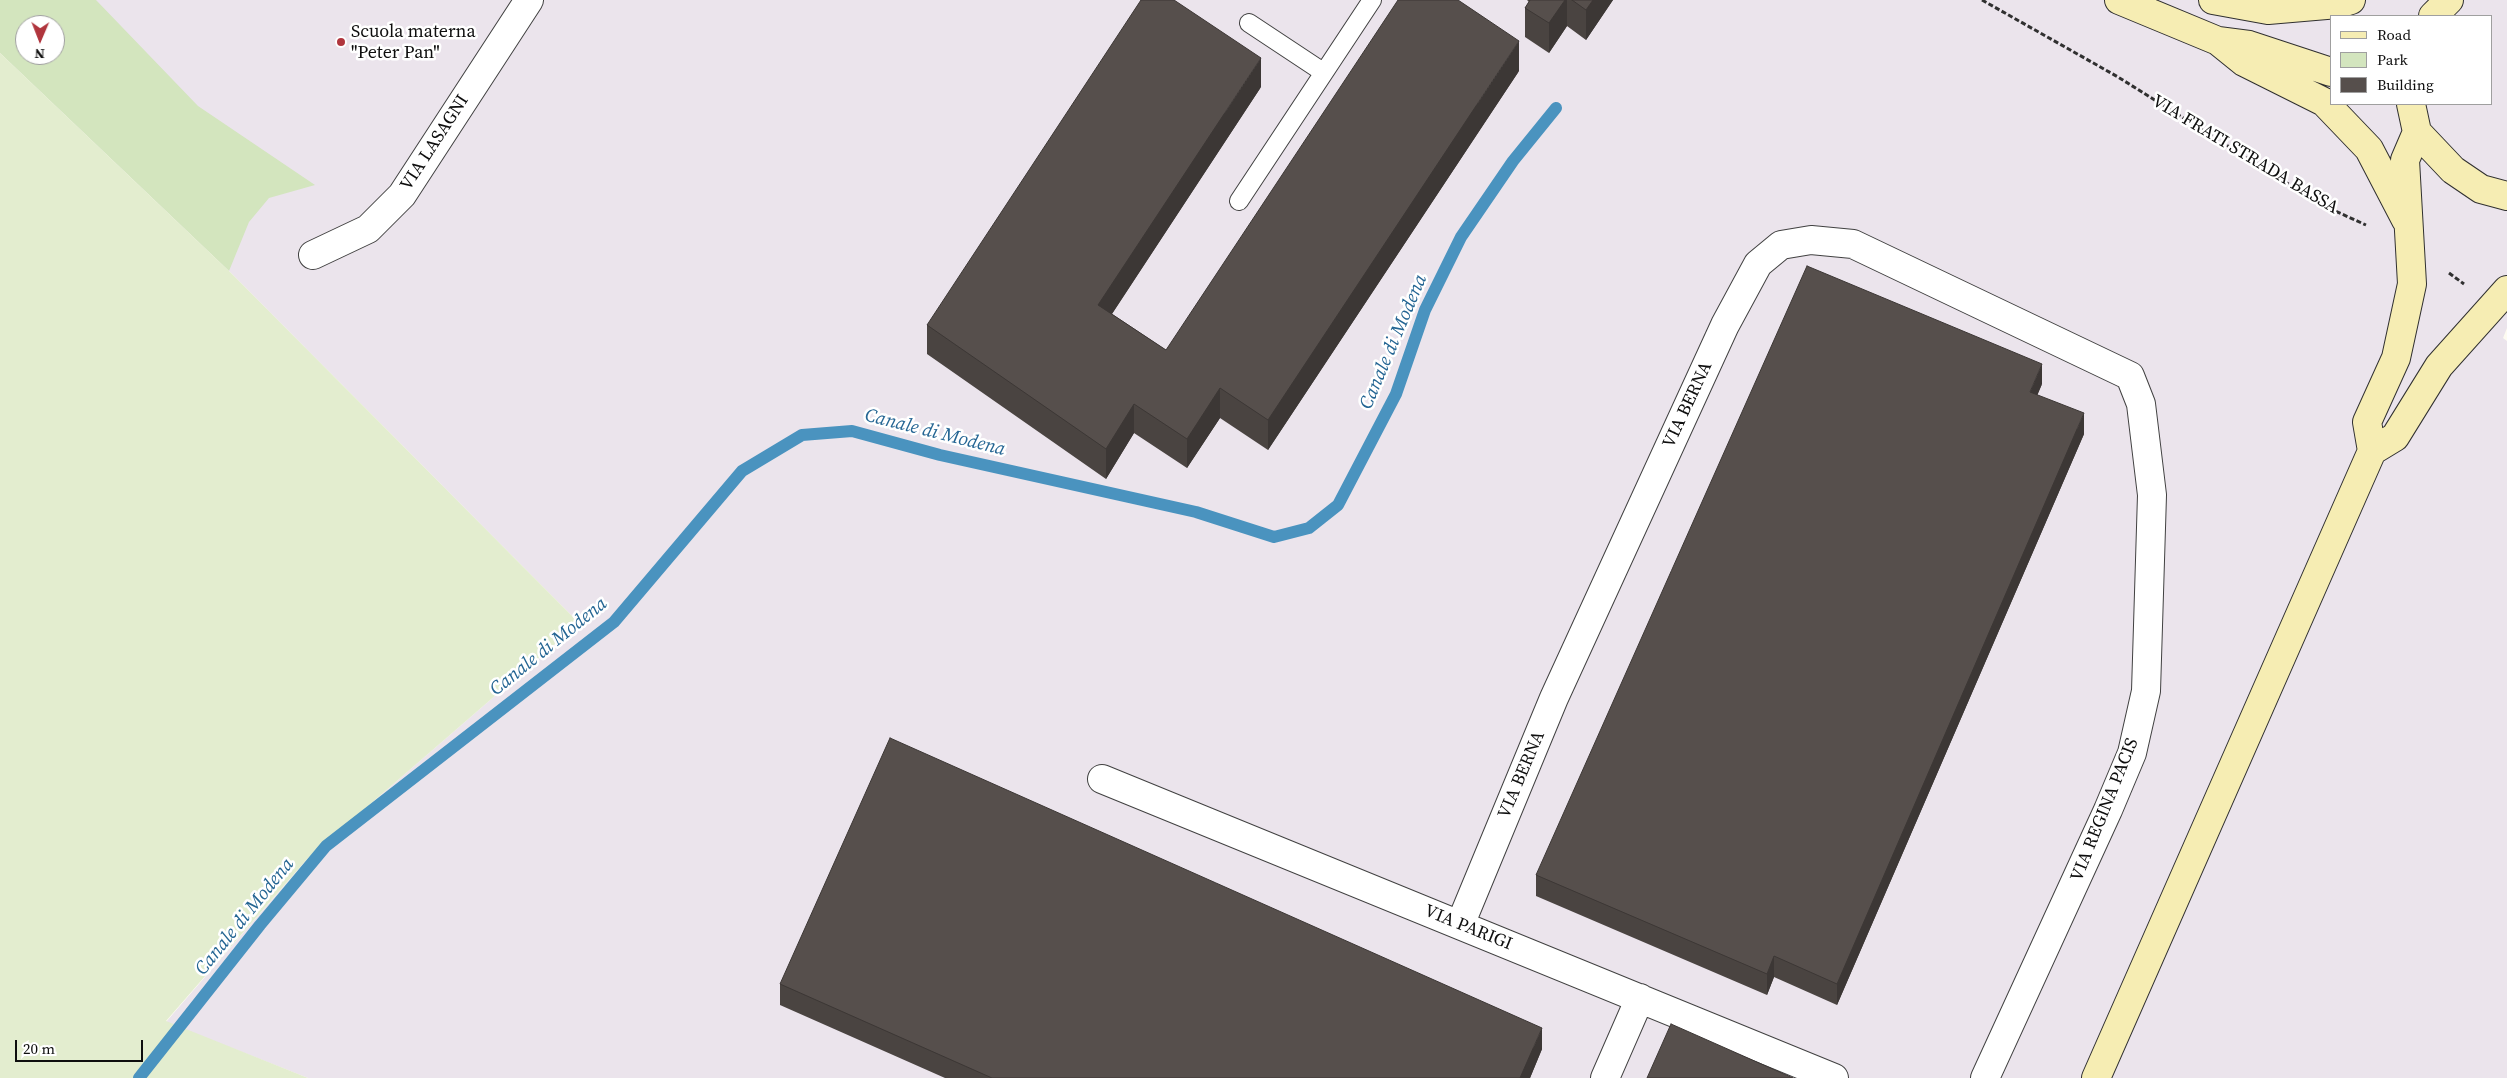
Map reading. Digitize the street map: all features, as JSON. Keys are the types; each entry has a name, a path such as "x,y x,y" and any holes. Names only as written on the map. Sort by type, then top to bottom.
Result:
{"street":[{"name":"VIA LASAGNI","path":"313,256 368,230 402,194 529,0"},
{"path":"2119,0 2218,41 2249,45 2330,72"},
{"path":"2213,0 2268,10 2338,4 2351,0"},
{"path":"2434,15 2449,0"},
{"path":"2218,41 2244,62 2324,102 2369,149 2410,234"},
{"path":"2410,105 2417,132 2453,170 2481,189 2507,196"},
{"path":"2096,1078 2372,451 2367,422 2396,358 2412,284 2405,160 2417,132"},
{"name":"VIA BERNA","path":"1460,925 1554,698 1725,325 1758,264 1781,245 1811,240 1853,244 2130,376"},
{"path":"2372,451 2395,438 2439,366 2504,299"},
{"name":"VIA REGINA PACIS","path":"1985,1078 2108,810 2132,753 2146,691 2152,495 2141,404 2130,376"},
{"name":"VIA PARIGI","path":"1102,779 1834,1078"},
{"path":"1605,1078 1640,998"}],"lane":[{"path":"1239,201 1372,0"},
{"path":"1249,23 1323,72"}],"path":[{"name":"VIA FRATI STRADA BASSA","path":"1982,0 2118,77 2322,205 2410,234 2463,283 2504,299"}],"shaded area":[{"path":"0,0 2507,0 2507,328 2503,338 2507,341 2507,1078 308,1078 166,1022 308,858 579,623 229,271 0,53"}],"green space":[{"path":"0,0 96,0 198,106 315,185 269,198 249,222 229,271 0,53"},
{"path":"0,53 229,271 579,623 308,858 166,1021 308,1078 0,1078"}],"building":[{"path":"1141,0 1174,0 1261,58 1098,305 1166,350 1398,0 1458,0 1519,41 1268,420 1220,388 1187,439 1134,404 1106,449 927,325"},
{"path":"1530,0 1565,0 1549,23 1525,8"},
{"path":"1572,0 1593,0 1586,10"},
{"path":"1807,266 2042,364 2030,392 2084,413 1837,984 1774,956 1767,974 1536,875"},
{"path":"890,738 1542,1028 1520,1078 992,1078 780,984"},
{"path":"1671,1024 1793,1078 1647,1078"}],"waterway":[{"name":"Canale di Modena","path":"139,1078 260,925 326,846 614,622 742,471 802,435 852,431 940,455 1196,512 1274,537 1309,528 1338,505 1396,394 1425,310 1461,237 1513,161 1556,108"}],"place":[{"name":"Scuola materna \"Peter Pan\"","path":"341,42"}]}
